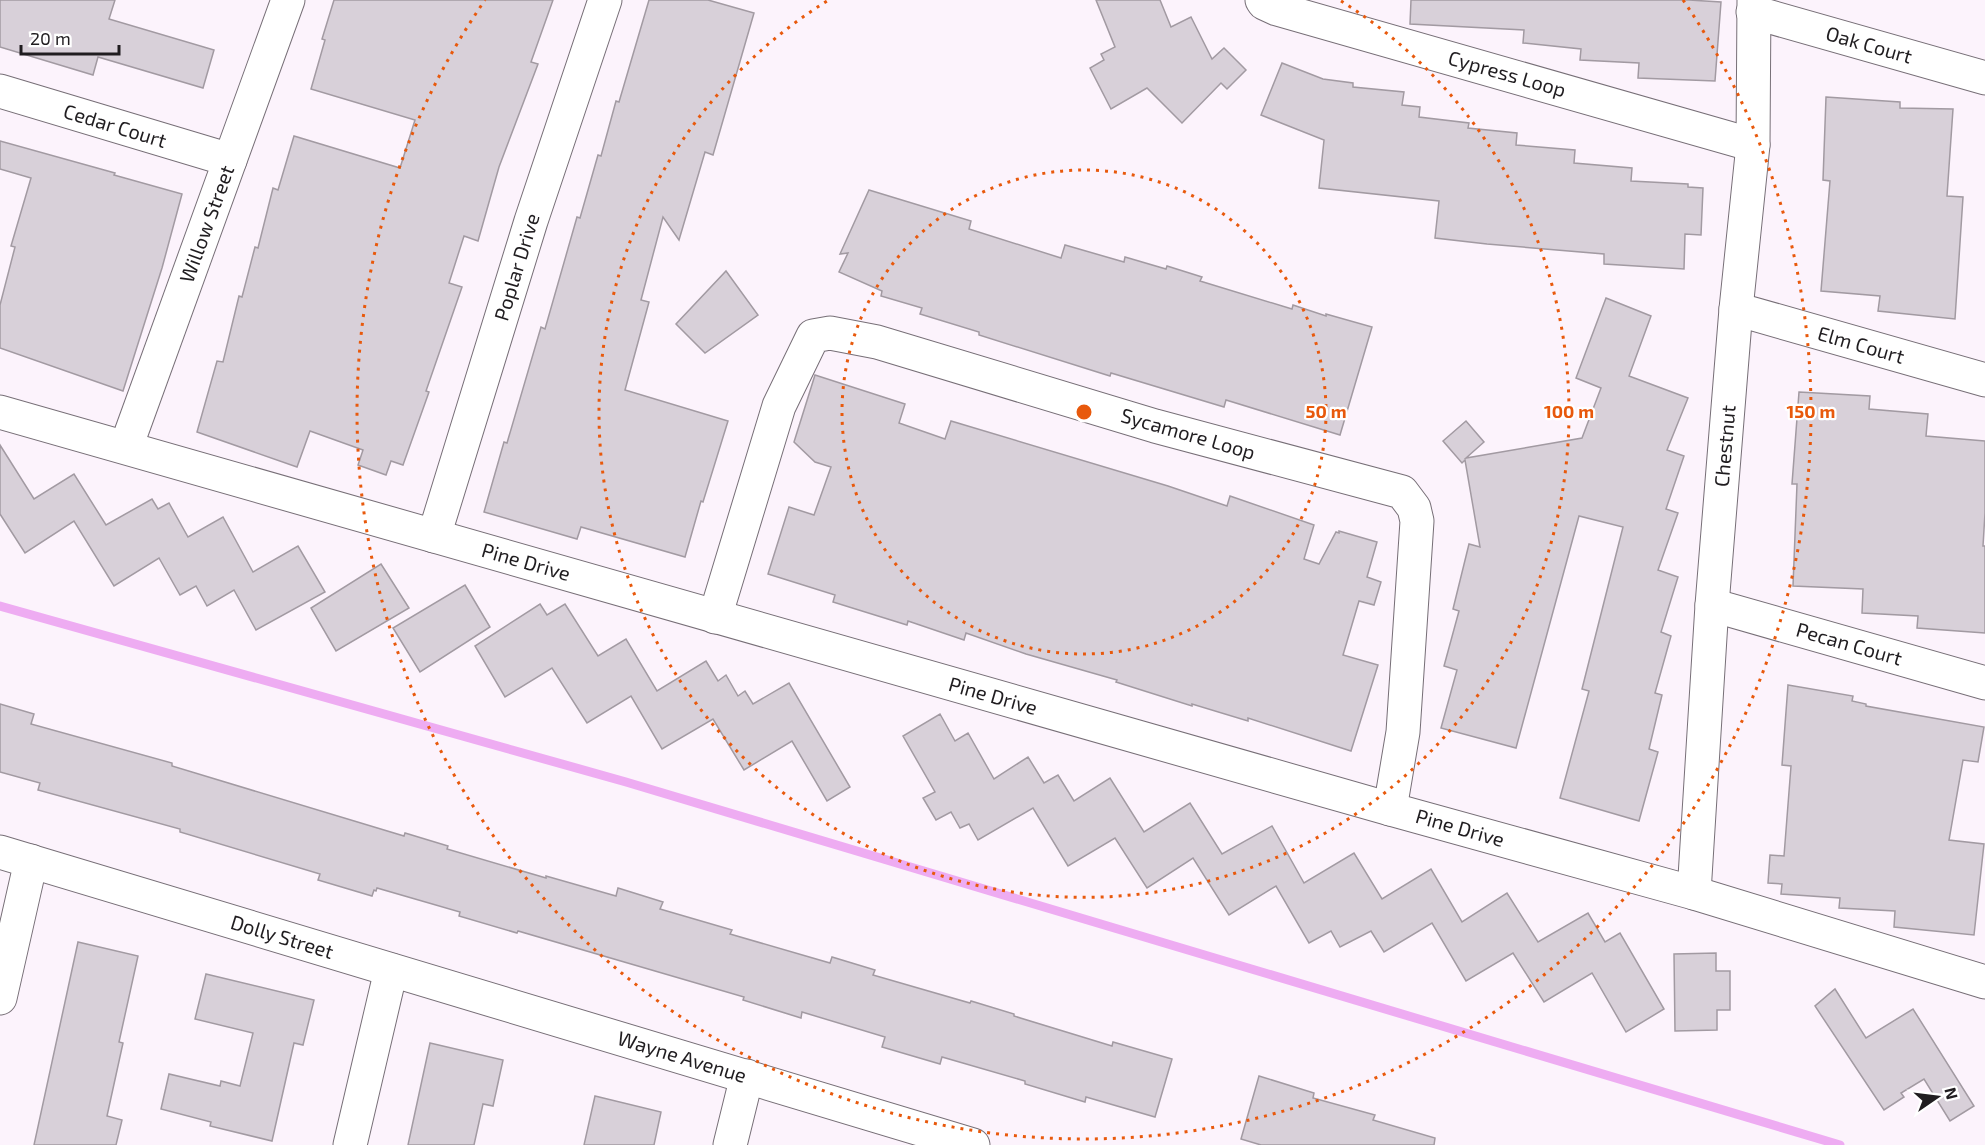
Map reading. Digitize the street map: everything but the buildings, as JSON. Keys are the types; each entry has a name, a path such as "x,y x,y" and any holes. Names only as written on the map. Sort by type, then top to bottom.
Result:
{"street":[{"name":"Willow Street","path":"126,447 288,0"},
{"name":"Poplar Drive","path":"434,536 531,221 605,0"},
{"name":"Cypress Loop","path":"1262,0 1276,9 1753,145"},
{"name":"Chestnut","path":"1694,893 1712,605 1736,309 1753,145 1754,6"},
{"name":"Oak Court","path":"1754,6 1985,78"},
{"name":"Cedar Court","path":"0,91 230,160"},
{"name":"Elm Court","path":"1736,309 1985,380"},
{"name":"Sycamore Loop","path":"715,617 779,406 813,336 830,333 877,342 1155,426 1402,492 1414,508 1417,521 1403,732 1390,809"},
{"name":"Pine Drive","path":"0,412 1390,809 1694,893 1985,982"},
{"name":"Pecan Court","path":"1712,605 1985,683"},
{"name":"Dolly Street","path":"0,852 391,970"},
{"path":"0,998 31,861"},
{"path":"350,1145 391,970"},
{"name":"Wayne Avenue","path":"391,970 973,1145"},
{"path":"730,1145 747,1076"}],"waterway":[{"path":"0,606 626,782 1840,1145"}]}
